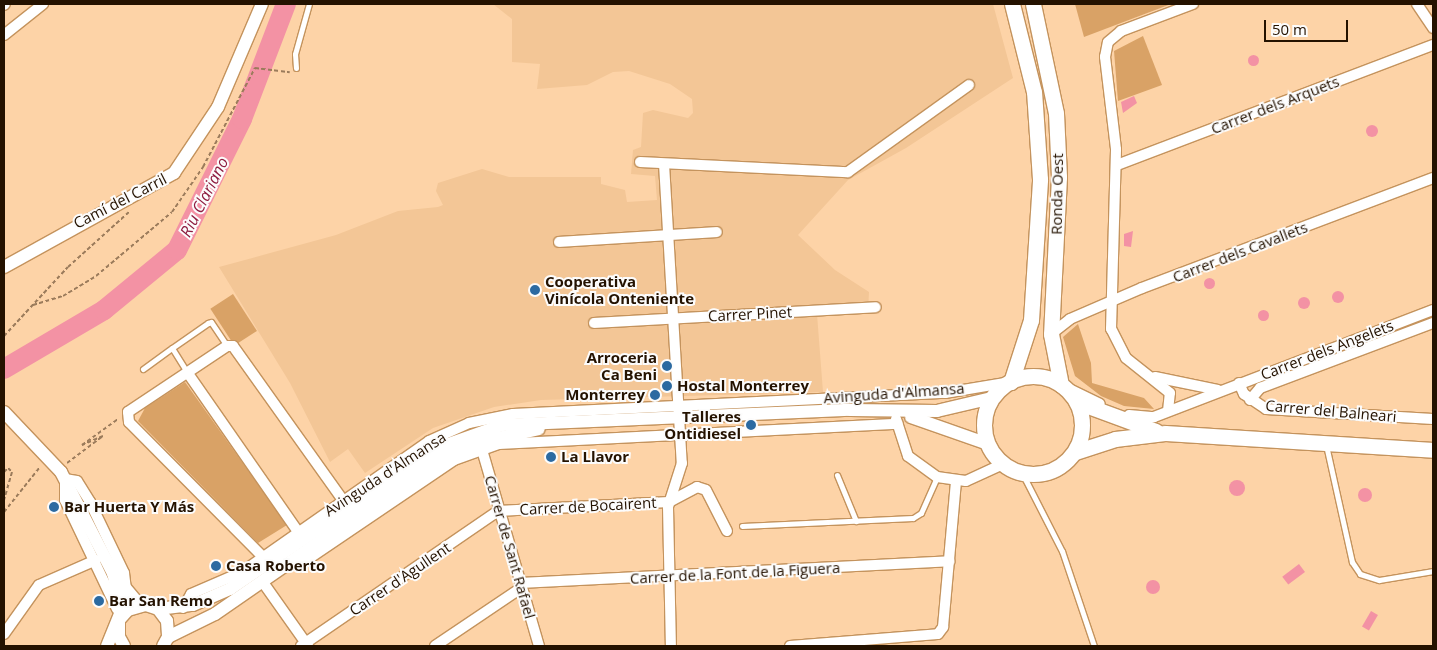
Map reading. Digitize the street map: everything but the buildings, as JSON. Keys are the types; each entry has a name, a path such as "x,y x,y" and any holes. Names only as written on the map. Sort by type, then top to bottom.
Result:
{"main road":[{"name":"Ronda Oest","path":"1011,382 1030,320 1040,179 1034,92 1012,4"},
{"name":"Ronda Oest","path":"1033,4 1056,113 1060,177 1051,334 1061,385"},
{"path":"1164,433 1077,402 1061,385 1036,376 1011,382 992,398 986,413 988,444 1003,464 1022,473 1052,470 1075,452 1114,438 1164,433 1433,450"},
{"path":"1075,452 1082,427 1077,402"}],"street":[{"path":"4,35 43,4"},
{"name":"Camí del Carril","path":"4,267 168,178 196,143 231,81 262,4"},
{"path":"1168,411 1170,393 1140,371 1113,337 1110,302 1116,165 1106,48 1121,31 1193,4"},
{"path":"1417,4 1433,28"},
{"name":"Carrer dels Arquets","path":"1116,165 1433,46"},
{"path":"640,162 848,172 969,86"},
{"path":"664,164 680,425 680,472 669,502 671,646"},
{"name":"Carrer dels Cavallets","path":"1051,334 1061,323 1110,302 1433,178"},
{"path":"559,242 717,232"},
{"name":"Carrer Pinet","path":"594,323 876,307"},
{"name":"Carrer dels Angelets","path":"1061,385 1132,416 1154,417 1433,310"},
{"name":"Carrer dels Angelets","path":"1250,400 1260,388 1433,323"},
{"path":"266,560 129,422 128,412 187,372 230,346 346,504 348,516 302,553"},
{"name":"Carrer dels Angelets","path":"1140,371 1182,386 1222,390"},
{"path":"187,372 298,532"},
{"name":"Avinguda d'Almansa","path":"140,605 158,609 183,608 224,592 438,437 496,416 560,410 945,393 1011,382"},
{"name":"Carrer del Balneari","path":"1239,384 1250,400 1266,408 1433,419"},
{"name":"Avinguda d'Almansa","path":"183,608 192,594 266,560 298,532 451,442 502,425 680,425 895,416 947,410 992,398"},
{"path":"556,425 560,410"},
{"path":"4,412 61,474 113,573 140,605 128,610 120,620 106,646"},
{"path":"895,416 908,456 937,477 956,482 1003,464"},
{"name":"Avinguda d'Almansa","path":"895,416 944,425 988,444"},
{"name":"Avinguda d'Almansa","path":"165,641 215,614 440,458 480,445 556,425"},
{"name":"Avinguda d'Almansa","path":"480,445 680,425"},
{"path":"451,442 459,428"},
{"path":"438,437 451,442 470,438 480,445"},
{"name":"Carrer de Sant Rafael","path":"480,445 539,646"},
{"path":"61,474 65,500 96,560 120,620"},
{"path":"61,474 76,482 90,502 124,573 126,590"},
{"path":"790,646 938,634 943,628 956,482"},
{"name":"Carrer de Bocairent","path":"498,511 669,502 693,488 703,488 727,531"},
{"name":"Carrer d'Agullent","path":"305,645 498,511"},
{"path":"4,634 39,585 96,560"},
{"name":"Carrer de la Font de la Figuera","path":"521,586 949,561"},
{"path":"113,573 122,609 118,638 124,646"},
{"path":"262,581 305,645"},
{"path":"441,645 521,586"},
{"path":"158,609 167,621 165,641"}],"lane":[{"path":"296,68 295,54 309,4"},
{"path":"143,369 211,322 230,346"},
{"path":"172,348 187,372"},
{"path":"1326,444 1352,562 1360,574 1378,580 1433,571"},
{"path":"1022,473 1062,551 1094,646"},
{"path":"837,475 856,521"},
{"path":"742,526 918,516 937,477"}],"path":[{"path":"33,306 63,296 96,276 172,212 203,167 255,68 287,73 296,68"},
{"path":"4,336 127,216 131,197"},
{"path":"61,474 128,412"},
{"path":"4,512 42,465"},
{"path":"4,472 8,468 12,472 4,500"}],"shaded area":[{"path":"493,4 993,4 1013,78 906,148 848,180 798,235 835,270 869,292 868,312 817,314 823,392 541,400 494,407 433,428 365,473 348,449 330,462 290,383 219,267 336,235 398,211 438,207 443,205 436,191 438,183 482,169 509,177 601,177 601,184 625,190 627,202 657,200 655,176 631,174 633,150 641,147 643,113 653,110 688,118 693,113 692,99 670,84 629,71 613,72 587,85 537,89 540,64 512,62 512,19"},
{"path":"1075,4 1171,4 1084,37"},
{"path":"1143,36 1162,85 1118,101 1114,51"},
{"path":"1251,55 1255,55 1258,60 1257,64 1251,65 1248,62 1248,58"},
{"path":"1134,96 1137,103 1123,113 1121,102"},
{"path":"1372,125 1378,131 1372,137 1366,131"},
{"path":"1133,231 1131,247 1124,246 1124,234"},
{"path":"1209,277 1215,283 1209,289 1203,283"},
{"path":"1340,291 1343,292 1343,302 1336,303 1333,302 1332,295 1333,292"},
{"path":"233,294 257,331 234,346 210,309"},
{"path":"1302,297 1306,297 1310,303 1306,309 1302,309 1298,305 1298,301"},
{"path":"1263,309 1269,315 1263,321 1257,315"},
{"path":"1078,324 1091,363 1092,383 1144,398 1154,409 1124,406 1101,396 1075,376 1063,337"},
{"path":"185,382 287,525 258,543 138,421 145,408"},
{"path":"1237,480 1243,482 1245,488 1243,494 1237,496 1231,494 1229,488 1231,482"},
{"path":"1362,488 1368,488 1372,495 1368,502 1362,502 1358,498 1358,492"},
{"path":"1299,564 1305,572 1288,585 1282,577"},
{"path":"1150,580 1156,580 1160,587 1156,594 1150,594 1146,590 1146,584"},
{"path":"1371,611 1378,615 1369,631 1362,627"}],"waterway":[{"name":"Riu Clariano","path":"4,369 104,310 177,250 242,119 286,4"}],"place":[{"name":"Cooperativa Vinícola Onteniente","path":"535,290"},
{"name":"Arroceria Ca Beni","path":"667,366"},
{"name":"Hostal Monterrey","path":"667,386"},
{"name":"Monterrey","path":"655,395"},
{"name":"Talleres Ontidiesel","path":"751,425"},
{"name":"La Llavor","path":"551,457"},
{"name":"Bar Huerta Y Más","path":"54,507"},
{"name":"Casa Roberto","path":"216,566"},
{"name":"Bar San Remo","path":"99,601"}]}
